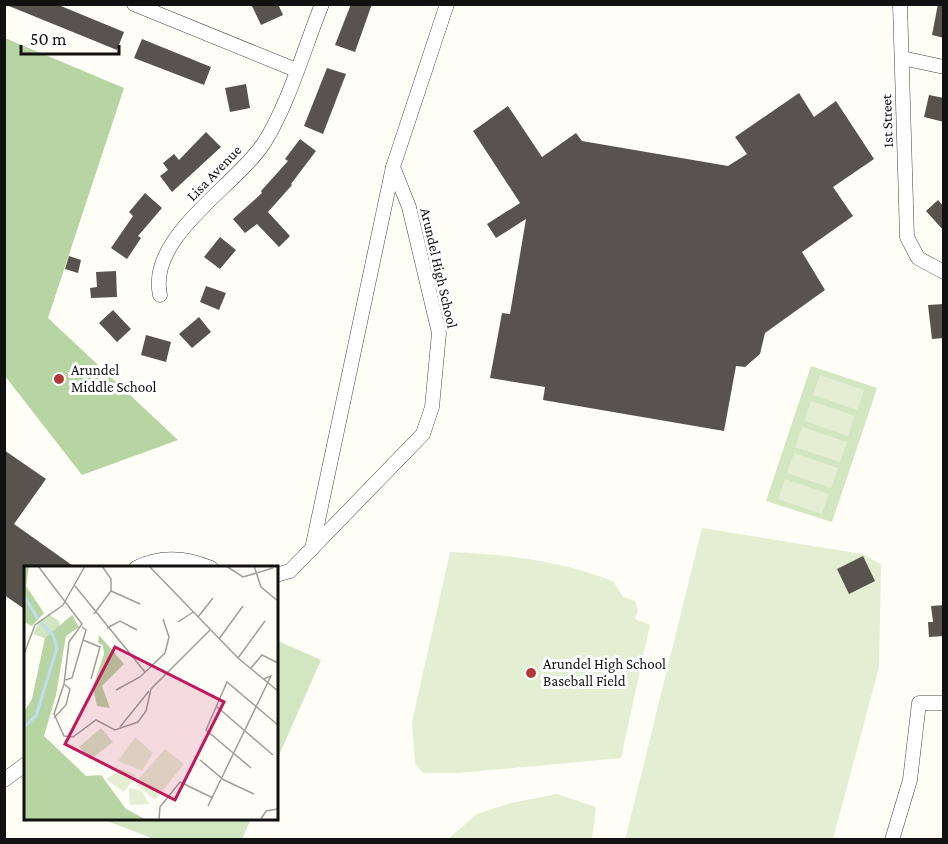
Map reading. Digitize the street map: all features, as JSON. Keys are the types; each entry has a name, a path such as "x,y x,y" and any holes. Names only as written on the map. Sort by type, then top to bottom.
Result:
{"street":[{"path":"134,4 296,70"},
{"name":"Lisa Avenue","path":"160,296 157,284 161,264 167,251 195,216 244,168 264,143 278,116 322,4"},
{"path":"312,549 393,167 447,4"},
{"name":"1st Street","path":"900,4 907,237 918,258 944,273"},
{"path":"902,58 944,67"},
{"name":"Arundel High School","path":"278,575 290,571 423,434 432,406 439,333 409,207 393,167"},
{"path":"140,566 149,561 174,557 204,566"},
{"path":"892,840 909,780 920,704 944,703"},
{"path":"4,780 24,765"}],"green space":[{"path":"5,38 124,88 48,318 178,440 82,475 5,376"},
{"path":"811,366 877,388 832,522 766,501"},
{"path":"820,375 864,390 857,410 813,395"},
{"path":"811,401 855,416 848,436 804,421"},
{"path":"802,427 847,442 840,462 795,447"},
{"path":"794,453 838,468 831,488 787,473"},
{"path":"785,479 829,494 822,514 778,499"},
{"path":"702,528 862,554 881,564 879,667 833,839 625,840"},
{"name":"Arundel High School Baseball Field","path":"450,552 513,557 572,568 613,581 623,597 635,601 638,610 635,619 650,625 621,758 458,773 423,773 415,763 412,722"},
{"path":"278,641 321,660 278,757"},
{"path":"557,794 596,807 592,839 448,839 477,814 511,803"},
{"path":"105,820 250,820 242,839 154,839"}],"building":[{"path":"4,4 56,4 124,32 117,50"},
{"path":"251,4 278,4 283,15 261,25"},
{"path":"351,4 372,4 355,52 335,45"},
{"path":"938,4 944,4 944,38 932,35"},
{"path":"142,39 211,67 204,85 134,58"},
{"path":"327,68 346,74 323,134 304,126"},
{"path":"246,84 250,108 230,112 225,88"},
{"path":"799,93 814,117 836,101 874,159 833,187 853,216 802,252 825,290 765,333 760,354 745,367 736,366 724,431 543,400 545,387 490,378 502,313 510,314 526,219 496,238 487,224 520,203 473,131 508,106 542,157 576,133 582,141 728,166 747,154 735,137"},
{"path":"929,95 944,98 944,122 924,117"},
{"path":"206,132 221,147 172,192 160,176 168,170 163,163 174,154 179,160"},
{"path":"300,139 316,151 292,185 268,212 290,236 279,247 257,224 245,233 233,219 262,193 261,191 288,161 285,159"},
{"path":"145,193 162,208 138,236 141,238 127,259 111,248 133,216 129,212"},
{"path":"938,200 944,207 944,231 926,211"},
{"path":"220,237 236,250 220,269 204,257"},
{"path":"69,256 81,260 78,273 65,269"},
{"path":"116,271 117,297 91,298 90,288 97,287 96,272"},
{"path":"206,286 226,293 219,310 200,302"},
{"path":"944,304 944,338 932,339 928,305"},
{"path":"113,310 131,329 117,342 99,323"},
{"path":"199,317 211,332 192,348 179,334"},
{"path":"146,335 171,342 166,362 141,355"},
{"path":"4,450 46,479 14,524 73,566 24,566 24,609 4,595"},
{"path":"863,556 875,581 849,594 837,569"},
{"path":"944,605 944,636 929,637 928,622 933,622 931,606"}],"place":[{"name":"Arundel Middle School","path":"59,379"},
{"name":"Arundel High School Baseball Field","path":"531,673"}]}
